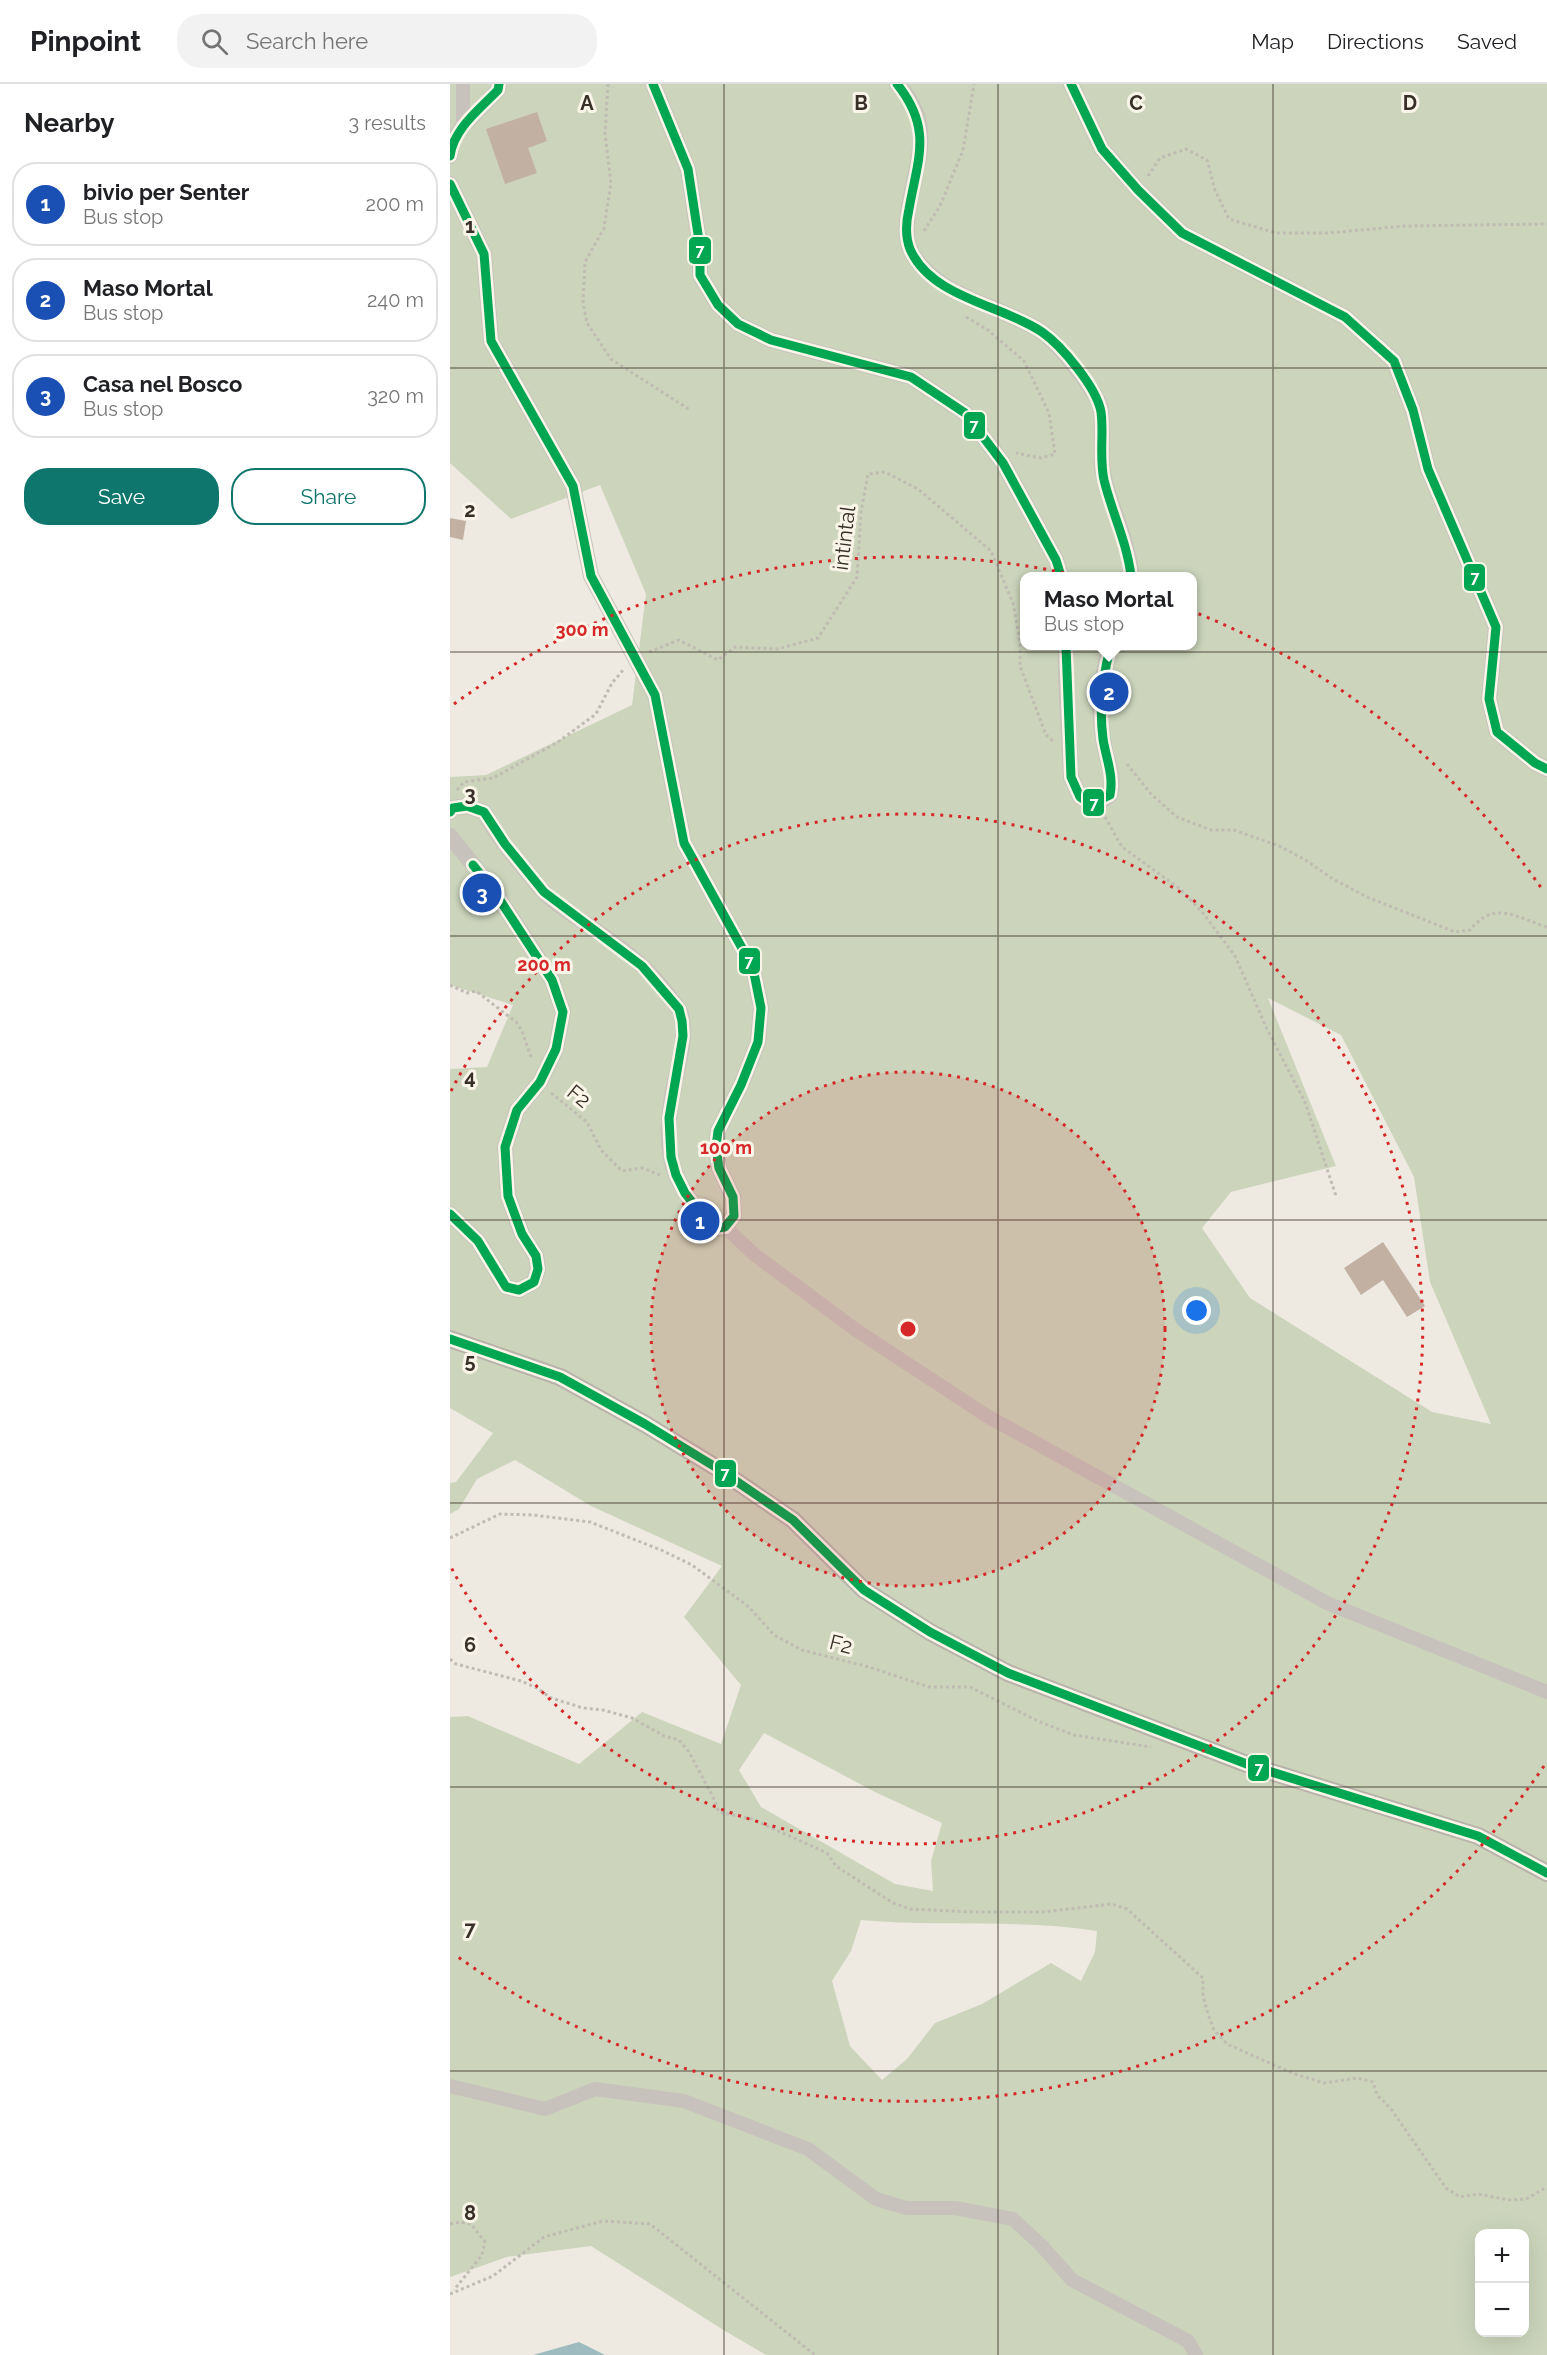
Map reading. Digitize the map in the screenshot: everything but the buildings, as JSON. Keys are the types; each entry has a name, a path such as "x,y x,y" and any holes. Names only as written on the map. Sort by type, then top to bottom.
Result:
{"main road":[{"path":"450,1339 560,1377 645,1424 717,1468 793,1521 864,1590 930,1632 1008,1673 1252,1766 1478,1836 1547,1873"}],"street":[{"path":"463,84 463,126"},
{"path":"450,156 452,142 463,126 498,90 499,84"},
{"path":"653,84 688,169 700,247 700,275 718,305 738,324 771,340 911,377 965,413 1003,463 1056,560 1060,572"},
{"path":"897,84 904,91 920,119 921,143 906,229 911,251 918,261 948,288 1043,333 1083,378 1100,405 1102,468 1115,518 1128,552 1130,572"},
{"path":"1071,84 1102,149 1137,190 1182,233 1345,317 1394,361 1413,410 1428,469 1496,627 1489,699 1497,732 1535,763 1547,769"},
{"path":"450,184 484,254 491,341 573,486 591,576 655,695 684,843 753,968 760,1008 758,1042 741,1085 718,1131 716,1148 719,1168 733,1197 734,1216 725,1227 717,1228 699,1213 680,1186 667,1143 667,1120 684,1039 681,1012 656,978 620,945 548,896 498,838 484,812 467,806 453,808 450,812"},
{"path":"1066,650 1071,777 1080,797 1090,804 1110,795 1113,783 1104,744 1099,693 1109,650"},
{"path":"450,836 494,891 552,980 563,1012 556,1049 540,1082 517,1110 505,1148 508,1196 522,1234 536,1256 538,1269 534,1282 519,1290 506,1287 478,1241 450,1214"},
{"path":"725,1227 755,1255 856,1330 987,1416 1327,1603 1547,1692"},
{"path":"450,2086 545,2109 595,2089 684,2101 808,2149 876,2199 906,2208 954,2208 1013,2219 1042,2246 1072,2280 1188,2341 1196,2355"}],"path":[{"path":"608,84 606,133 611,183 604,228 585,262 583,302 587,323 612,359 690,410"},
{"path":"911,251 940,206 963,150 974,84"},
{"path":"1137,190 1160,158 1186,149 1207,160 1215,190 1229,219 1276,233 1329,233 1405,226 1547,224"},
{"path":"948,288 958,312 988,330 1024,361 1049,413 1055,454 1041,458 1019,454 1009,449"},
{"name":"intintal","path":"450,798 464,782 493,778 558,742 596,714 612,683 636,657 679,640 718,660 735,647 777,649 818,638 857,577 861,512 868,474 885,472 918,489 991,551 1013,603 1020,642 1020,666 1046,735 1069,753"},
{"path":"1125,761 1151,794 1178,817 1211,830 1234,830 1279,846 1367,897 1455,932 1470,930 1476,921 1493,912 1514,914 1547,927"},
{"path":"1101,801 1107,822 1122,848 1179,888 1203,913 1235,956 1267,1029 1305,1102 1336,1196"},
{"name":"F2","path":"450,985 467,993 476,991 516,1022 522,1031 540,1082 587,1122 601,1150 622,1171 642,1168 680,1186"},
{"name":"F2","path":"450,1538 500,1515 533,1515 590,1522 692,1565 748,1607 774,1635 802,1650 869,1667 929,1687 970,1687 1040,1722 1074,1735 1154,1748"},
{"path":"450,1659 456,1664 521,1681 551,1698 583,1708 603,1710 632,1718 664,1736 679,1740 689,1752 719,1812 752,1819 827,1853 836,1866 892,1903 910,1909 975,1912 1043,1911 1112,1904 1126,1909 1203,1978 1203,1996 1210,2019 1214,2030 1227,2044 1287,2071 1323,2083 1357,2078 1373,2082 1377,2096 1391,2109 1446,2188 1460,2197 1478,2194 1509,2200 1526,2199 1547,2187"},
{"path":"450,2294 493,2276 544,2237 603,2221 650,2224 815,2355"},
{"path":"450,2224 460,2222 471,2224 485,2242 482,2255 476,2265 450,2294"}],"green space":[{"path":"450,84 1547,84 1547,2355 766,2355 591,2246 507,2257 450,2277 450,1717 468,1716 579,1764 642,1712 721,1744 741,1685 684,1617 722,1566 591,1506 515,1460 477,1479 459,1509 450,1514 450,1483 456,1482 493,1433 450,1408 450,1069 487,1067 513,1005 450,985 450,777 486,775 632,705 646,594 600,485 511,519 450,463","holes":["1268,998 1341,1035 1414,1177 1430,1282 1491,1424 1432,1412 1250,1298 1202,1228 1231,1192 1336,1166","764,1733 875,1792 942,1823 931,1861 933,1891 895,1884 761,1807 739,1770","861,1920 1039,1925 1097,1931 1095,1952 1081,1981 1051,1963 982,2004 935,2023 907,2059 882,2080 850,2046 832,1981 851,1951"]}],"water":[{"path":"579,2342 605,2355 533,2355"}],"transit line":[{"name":"7","path":"450,156 452,146 462,128 498,90 499,84"},
{"name":"7","path":"653,84 688,169 700,247 700,275 718,305 738,324 771,340 911,377 965,413 1003,463 1056,560 1060,572"},
{"name":"7","path":"897,84 908,100 919,130 919,159 907,224 910,249 920,266 951,290 1042,332 1068,357 1086,380 1101,412 1104,480 1130,572"},
{"name":"7","path":"1071,84 1102,149 1138,190 1182,233 1345,317 1394,361 1413,410 1428,469 1496,627 1489,699 1497,732 1535,763 1547,769"},
{"name":"7","path":"450,184 484,254 491,341 573,486 591,576 655,695 684,843 753,968 761,1008 758,1042 741,1085 718,1131 716,1147 719,1168 733,1197 734,1216 725,1227 717,1228 699,1211 685,1193 676,1175 671,1157 669,1118 683,1036 679,1009 642,966 544,892 505,844 484,812 467,806 453,808 450,812"},
{"name":"7","path":"1066,650 1071,777 1080,797 1091,804 1110,795 1111,788 1101,715 1103,681 1110,650"},
{"name":"7","path":"450,1214 478,1241 506,1287 519,1290 534,1282 538,1269 536,1256 522,1234 508,1196 505,1147 517,1110 540,1082 556,1049 563,1012 552,980 494,891 473,865"},
{"name":"7","path":"450,1339 560,1377 645,1424 717,1468 793,1520 864,1590 930,1632 1008,1673 1252,1766 1478,1836 1547,1873"}],"place":[{"name":"Maso Mortal","path":"1109,692"},
{"name":"Casa nel Bosco","path":"482,893"},
{"name":"bivio per Senter","path":"700,1221"}]}
